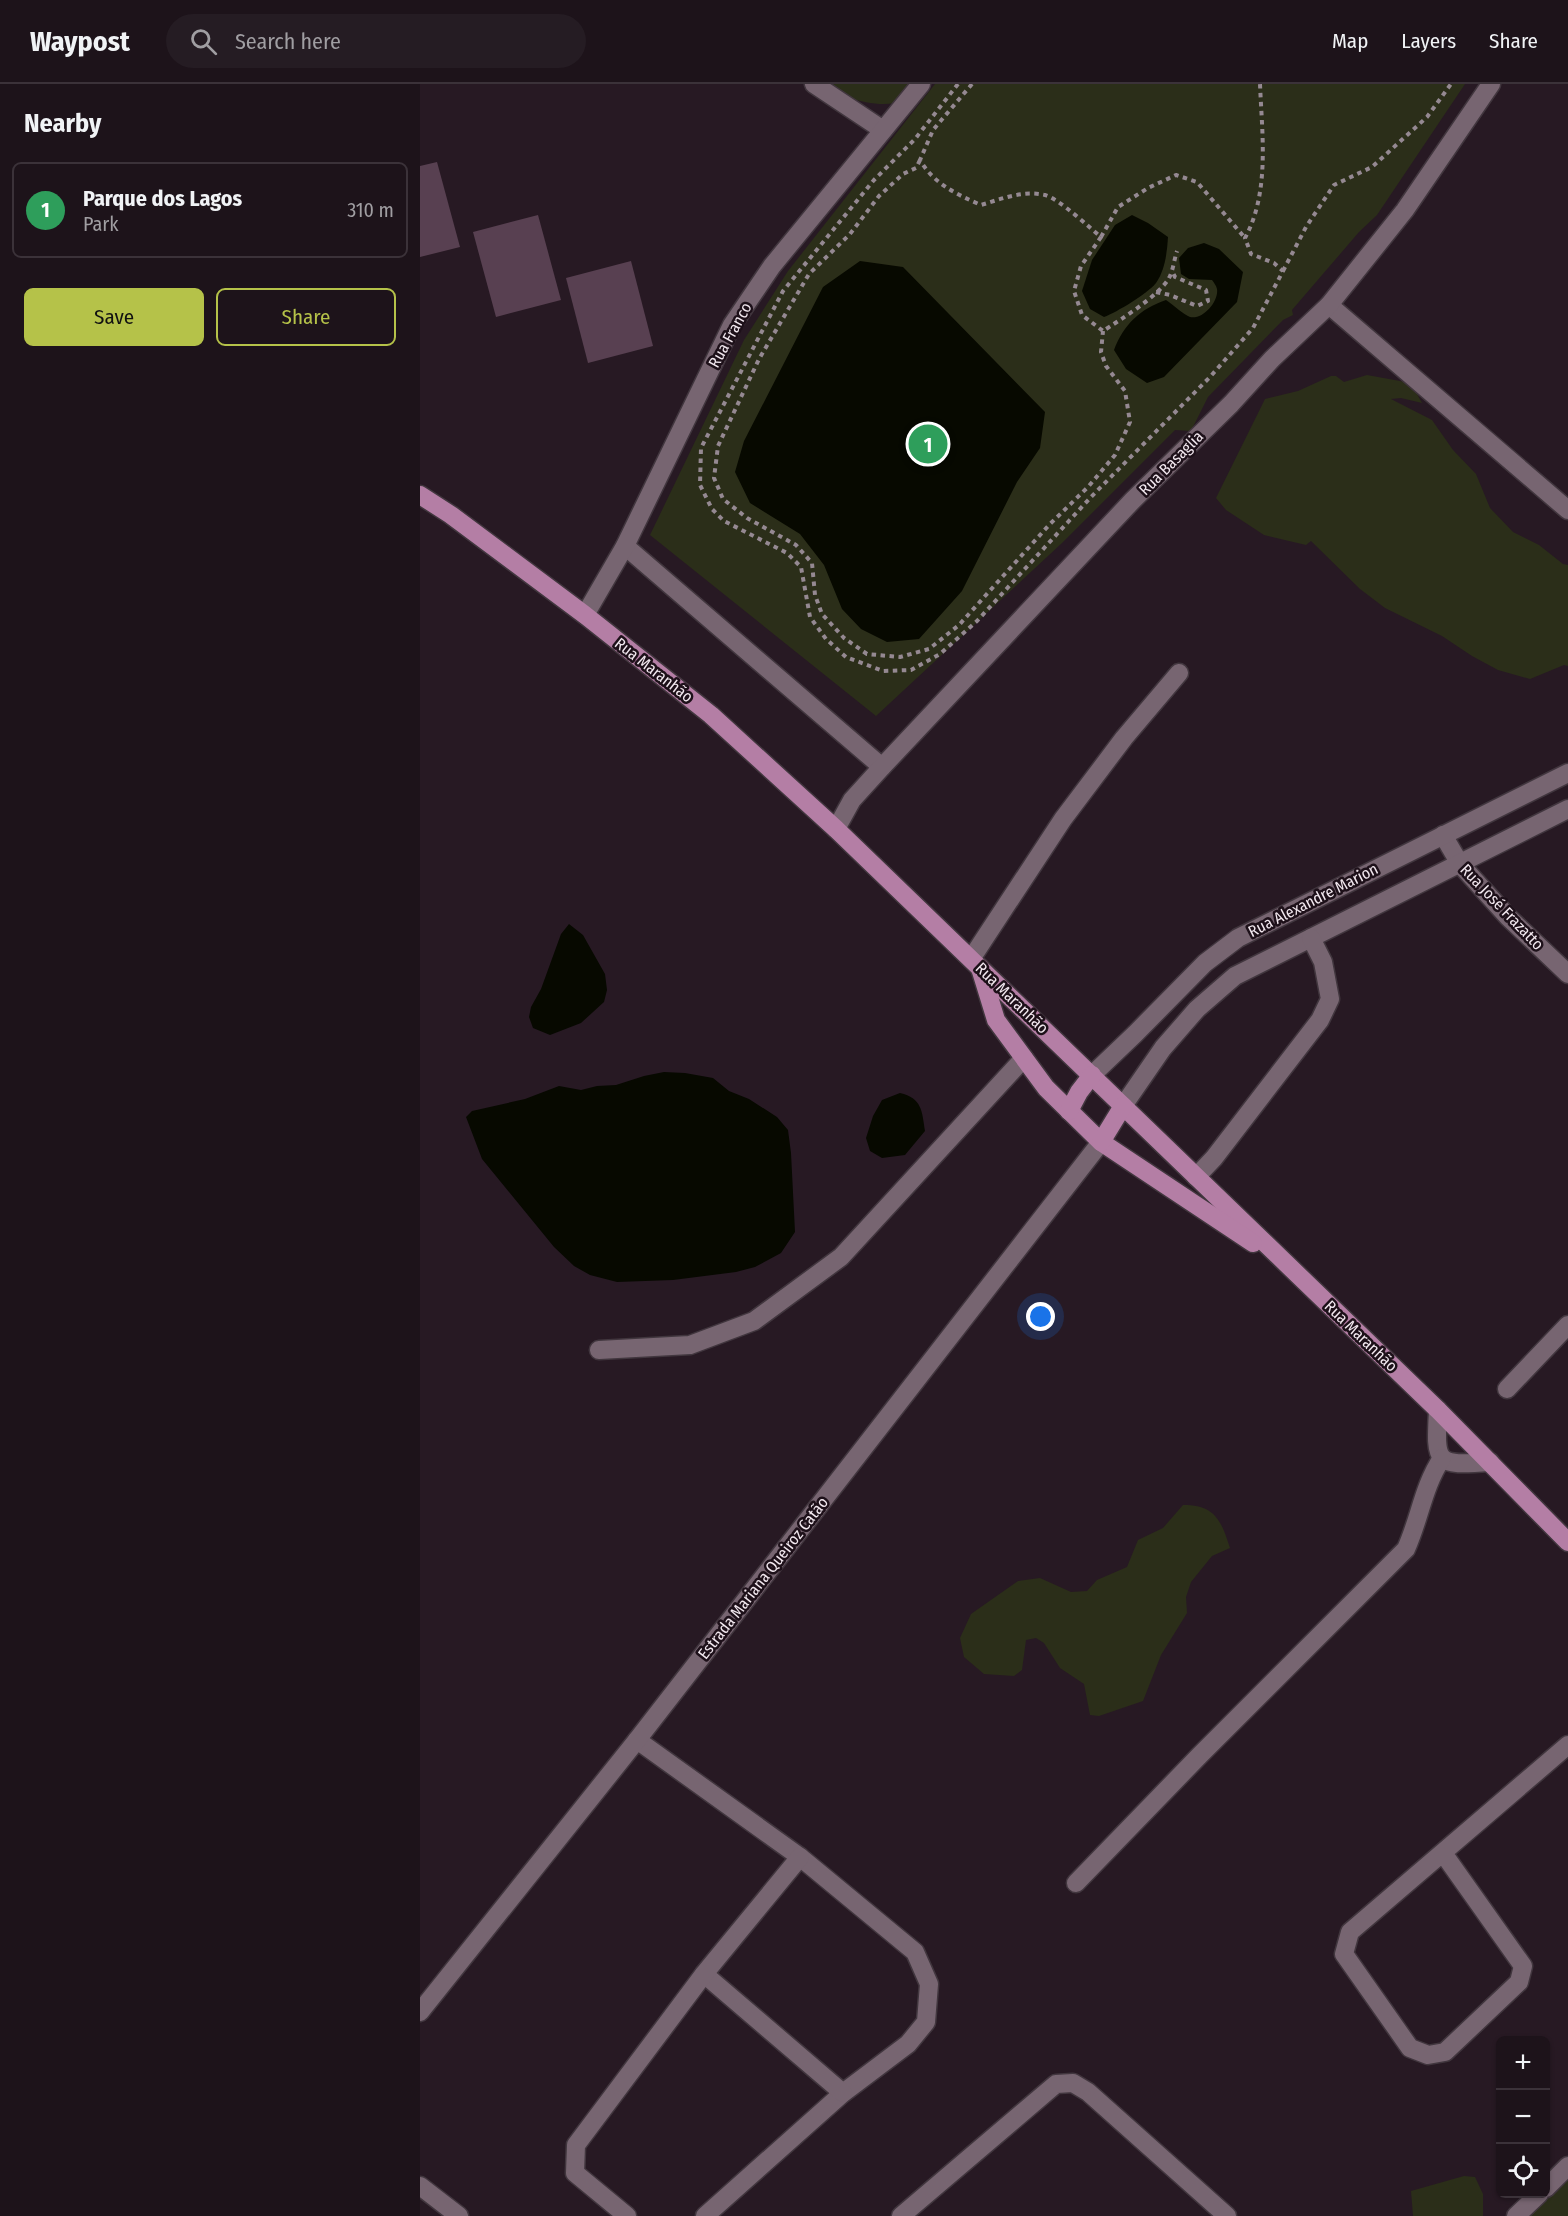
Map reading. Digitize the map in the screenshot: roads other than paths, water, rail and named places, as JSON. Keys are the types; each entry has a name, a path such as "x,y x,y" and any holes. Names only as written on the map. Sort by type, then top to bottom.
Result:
{"main road":[{"name":"Rua Maranhão","path":"420,495 451,515 585,615 711,715 836,829 1438,1410 1568,1542"},
{"path":"975,963 996,1020 1046,1088 1068,1111 1101,1142 1196,1207 1287,1265"},
{"path":"1068,1111 1092,1075"},
{"path":"1101,1142 1123,1106"}],"street":[{"path":"814,84 883,130"},
{"name":"Rua Franco","path":"585,615 625,546 732,326 772,266 921,84"},
{"name":"Rua Basaglia","path":"836,829 852,800 1133,500 1231,404 1272,359 1329,305 1405,210 1491,84"},
{"path":"1329,305 1568,510"},
{"path":"625,546 882,767"},
{"path":"975,963 1063,819 1125,738 1179,673"},
{"name":"Rua Alexandre Marion","path":"1092,1075 1205,963 1238,938 1568,773"},
{"name":"Rua Alexandre Marion","path":"1123,1106 1164,1048 1197,1009 1235,976 1568,809"},
{"name":"Rua José Frazatto","path":"1443,835 1460,864 1508,917 1568,974"},
{"path":"1196,1177 1214,1158 1320,1020 1330,999 1323,962 1311,938"},
{"path":"599,1350 690,1345 754,1321 841,1257 1024,1058"},
{"name":"Estrada Mariana Queiroz Catão","path":"420,2012 637,1740 1101,1142"},
{"path":"1508,1389 1568,1324"},
{"path":"1438,1410 1436,1450 1442,1458 1451,1463 1460,1464 1490,1462"},
{"path":"1076,1883 1406,1549 1417,1526 1421,1502 1430,1476 1442,1458"},
{"path":"637,1740 800,1857 915,1952 929,1984 926,2022 908,2044 843,2093 705,2216"},
{"path":"1443,1853 1523,1966 1519,1982 1445,2052 1428,2055 1410,2048 1344,1954 1350,1932 1568,1745"},
{"path":"627,2216 575,2173 576,2145 704,1974 800,1857"},
{"path":"704,1974 843,2093"},
{"path":"901,2216 1056,2084 1073,2083 1088,2092 1227,2216"},
{"path":"1550,2183 1568,2166"},
{"path":"423,2195 459,2216"},
{"path":"1516,2216 1534,2198"}],"place":[{"name":"Parque dos Lagos","path":"928,444"}]}
